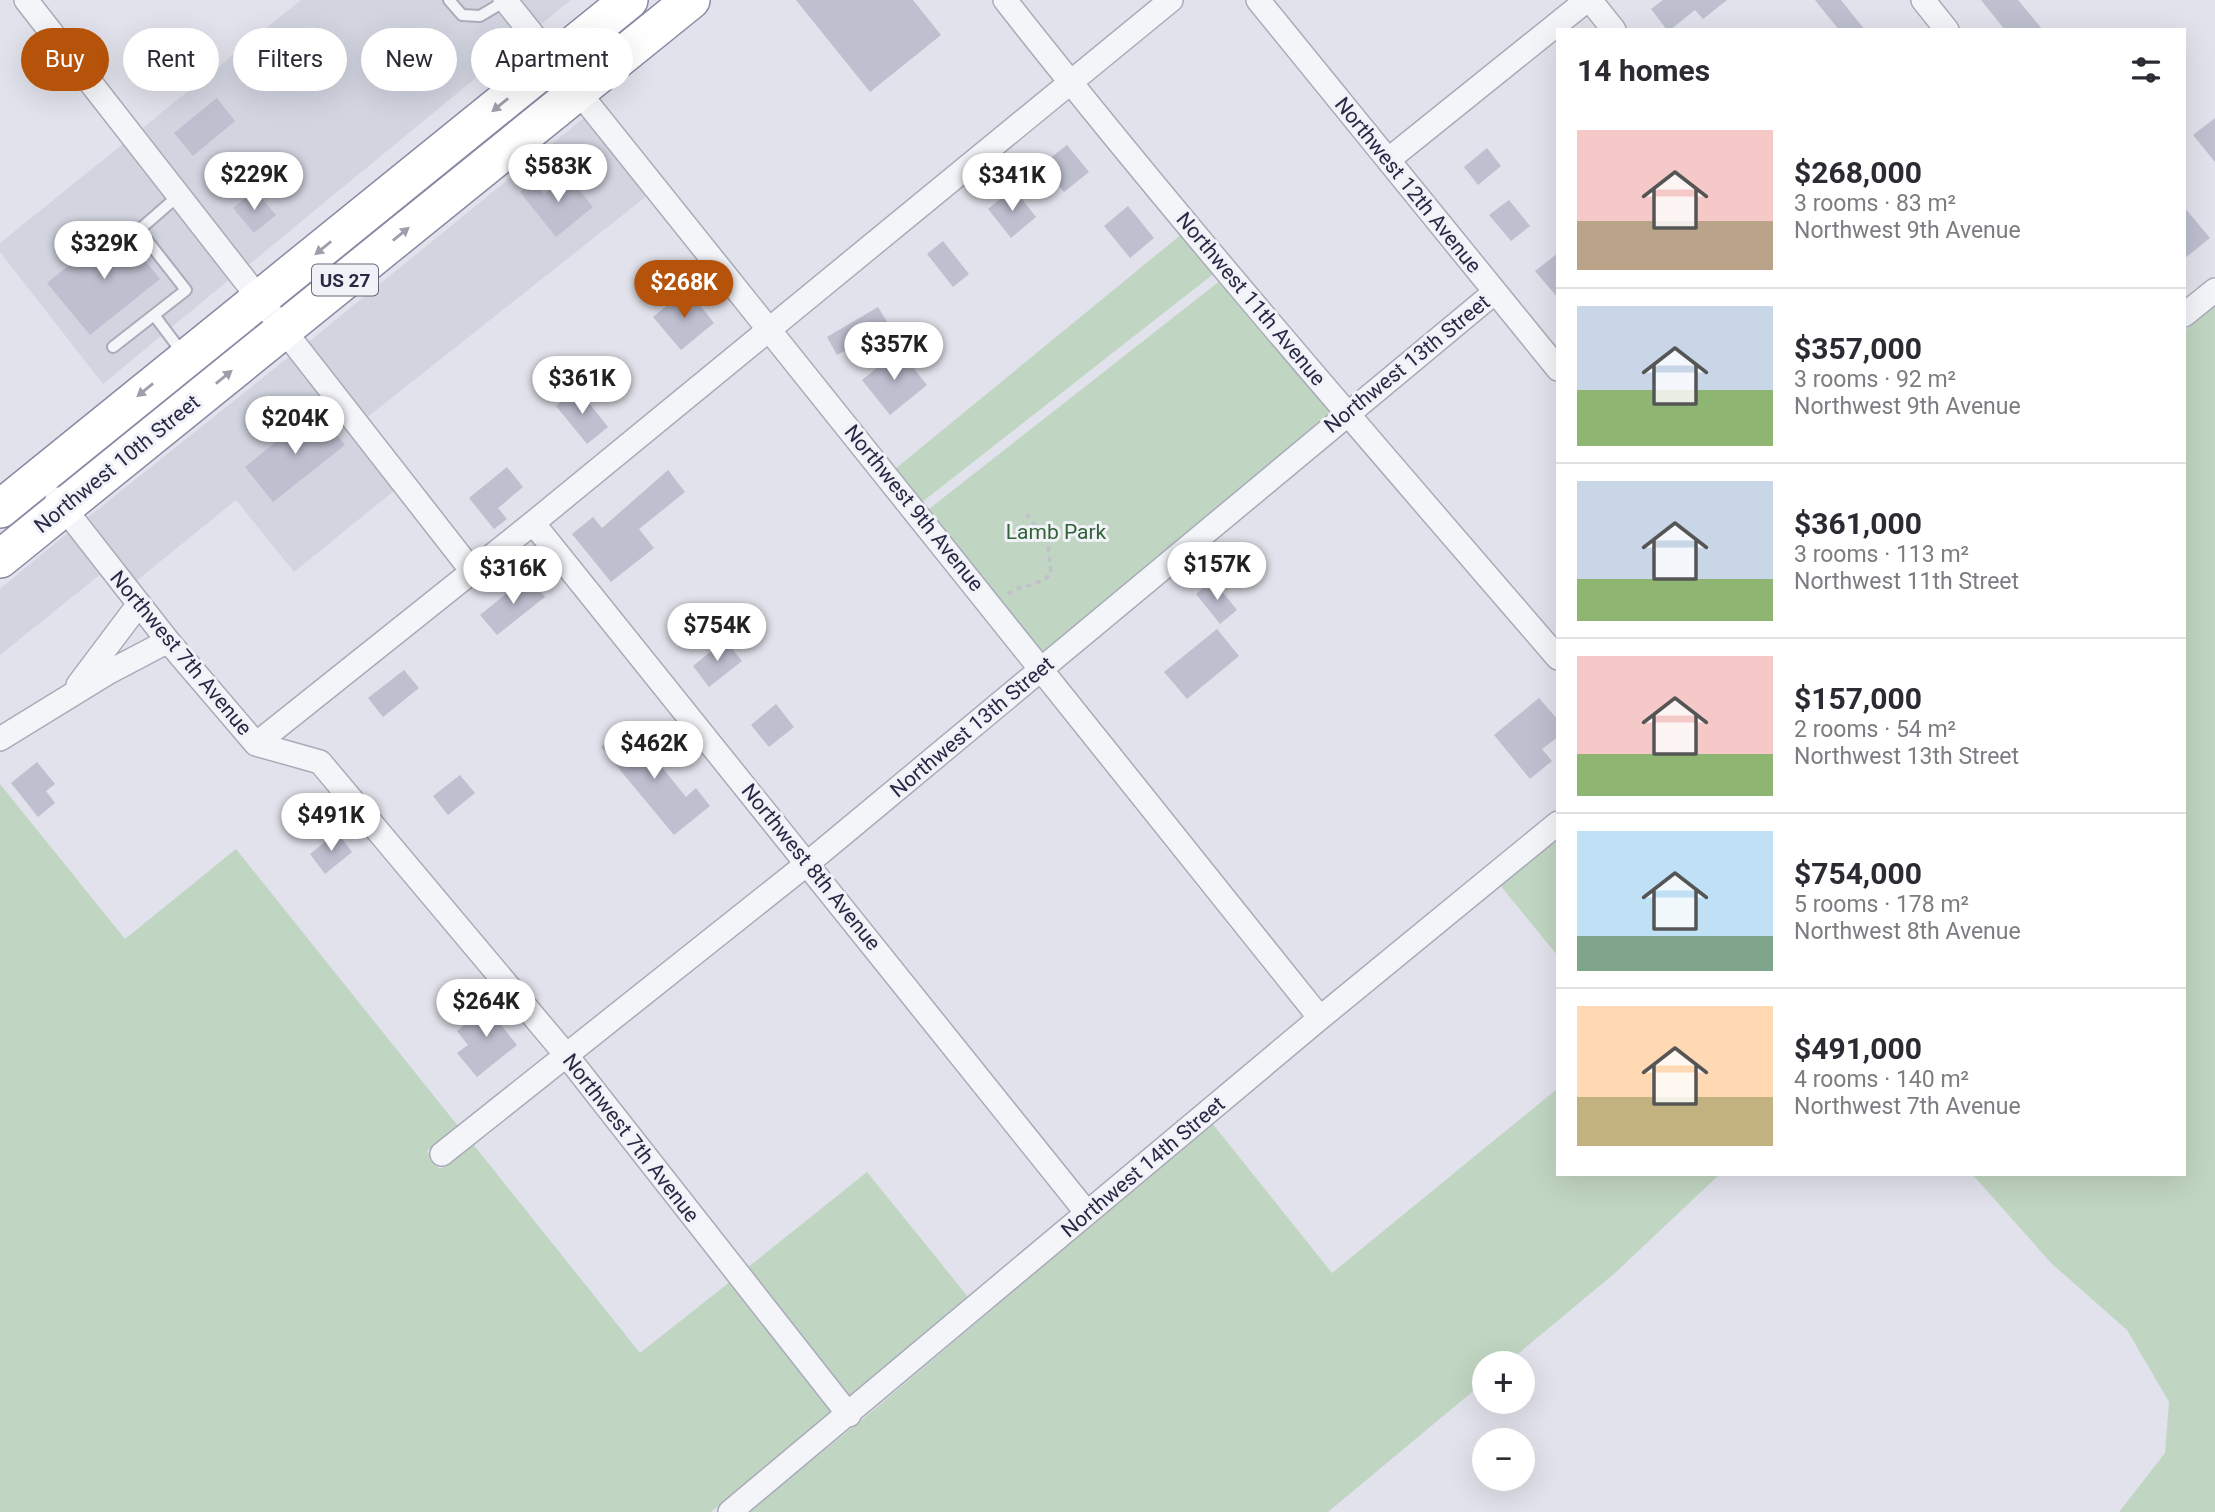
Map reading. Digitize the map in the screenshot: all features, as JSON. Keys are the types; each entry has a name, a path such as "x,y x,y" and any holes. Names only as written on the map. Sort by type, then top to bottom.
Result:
{"highway":[{"name":"Northwest 10th Street","path":"595,28 629,0"},
{"name":"Northwest 10th Street","path":"0,559 691,0"},
{"name":"Northwest 10th Street","path":"0,509 517,91"}],"street":[{"path":"26,0 472,571"},
{"name":"Northwest 9th Avenue","path":"506,0 528,28"},
{"name":"Northwest 11th Avenue","path":"1005,0 1070,83 1347,413 1556,656"},
{"path":"256,744 771,330 1171,0"},
{"name":"Northwest 12th Avenue","path":"1258,0 1556,367"},
{"path":"1388,160 1589,0 1612,28"},
{"path":"1923,0 1945,28"},
{"name":"Northwest 9th Avenue","path":"577,92 771,330 1320,1018"},
{"path":"2186,313 2215,290"},
{"name":"Northwest 13th Street","path":"442,1154 808,863 1495,292"},
{"name":"Northwest 7th Avenue","path":"40,477 168,641 256,744 320,762 567,1055 849,1415"},
{"name":"Northwest 8th Avenue","path":"533,523 1087,1213"},
{"path":"70,696 139,604"},
{"path":"0,739 168,641"},
{"name":"Northwest 14th Street","path":"730,1512 1320,1018 1556,825"}],"lane":[{"path":"449,0 462,15 480,16 506,0"},
{"path":"113,347 186,290 139,230 178,196"},
{"path":"154,315 186,357"}],"path":[{"path":"992,606 1017,587 1037,583 1051,573 1048,542 1026,513"}],"shaded area":[{"path":"301,0 492,0 514,28 471,28 471,82 246,267 140,130 188,91 219,91 219,66 233,55 233,91 347,91 347,28 266,28"},
{"path":"518,0 571,0 539,26"},
{"path":"585,117 648,195 365,419 306,344"},
{"path":"124,143 230,279 103,384 0,252 0,243"},
{"path":"290,356 395,490 294,572 236,500 135,582 86,519"},
{"path":"70,531 102,573 0,655 0,589"}],"green space":[{"path":"1183,233 1216,272 922,502 895,469"},
{"name":"Lamb Park","path":"1230,273 1347,413 1043,669 920,516"},
{"path":"2215,306 2215,1512 2119,1512 2165,1453 2169,1402 2127,1330 2051,1263 1974,1176 2186,1176 2186,329"},
{"path":"0,784 125,939 236,849 458,1126 427,1151 440,1169 473,1144 640,1353 731,1281 834,1412 711,1512 0,1512"},
{"path":"1556,839 1556,954 1500,885"},
{"path":"1556,1090 1556,1176 1718,1176 1615,1273 1521,1351 1472,1351 1472,1392 1328,1512 748,1512 864,1418 1212,1123 1332,1273"},
{"path":"867,1172 969,1298 849,1399 747,1268"}],"building":[{"path":"796,0 913,0 941,35 870,92"},
{"path":"1663,0 1727,0 1703,19 1695,10 1672,28 1665,28 1651,9"},
{"path":"1815,0 1841,0 1863,28 1837,28"},
{"path":"1981,0 2018,0 2041,28 2003,28"},
{"path":"217,98 235,121 193,156 174,133"},
{"path":"2215,118 2215,162 2193,135"},
{"path":"1067,145 1089,172 1064,192 1041,165"},
{"path":"1487,148 1501,166 1478,185 1464,167"},
{"path":"567,175 593,207 556,237 520,192 533,181 544,194"},
{"path":"1013,188 1036,217 1011,238 988,209"},
{"path":"255,190 276,215 254,233 233,208"},
{"path":"1509,200 1530,226 1511,241 1489,215"},
{"path":"1128,206 1154,238 1130,258 1104,226"},
{"path":"2186,209 2210,238 2186,257"},
{"path":"117,226 160,279 90,335 47,283"},
{"path":"943,241 969,274 953,287 927,254"},
{"path":"1556,255 1556,296 1535,271"},
{"path":"687,289 714,323 681,350 653,317"},
{"path":"878,307 889,325 837,355 827,337"},
{"path":"899,350 927,385 890,415 862,380"},
{"path":"578,389 608,427 587,444 556,406"},
{"path":"316,409 345,445 273,502 245,467"},
{"path":"507,467 523,487 498,508 507,519 494,529 469,498"},
{"path":"668,470 685,492 639,529 654,548 611,582 572,534 593,517 602,528"},
{"path":"528,576 545,597 497,635 480,615"},
{"path":"1213,580 1237,610 1220,624 1196,594"},
{"path":"1217,629 1239,656 1187,699 1164,672"},
{"path":"725,640 742,661 709,687 693,666"},
{"path":"404,670 419,688 383,717 368,698"},
{"path":"1539,698 1556,718 1556,738 1542,749 1552,761 1530,779 1494,735"},
{"path":"776,704 794,727 769,747 751,725"},
{"path":"627,724 686,797 696,788 710,806 674,835 601,747"},
{"path":"37,762 55,784 46,791 55,803 38,817 11,783"},
{"path":"460,775 475,793 448,815 433,796"},
{"path":"337,832 352,852 325,874 310,854"},
{"path":"498,998 509,1011 497,1020 517,1045 477,1077 457,1053 468,1045 457,1031"}]}
